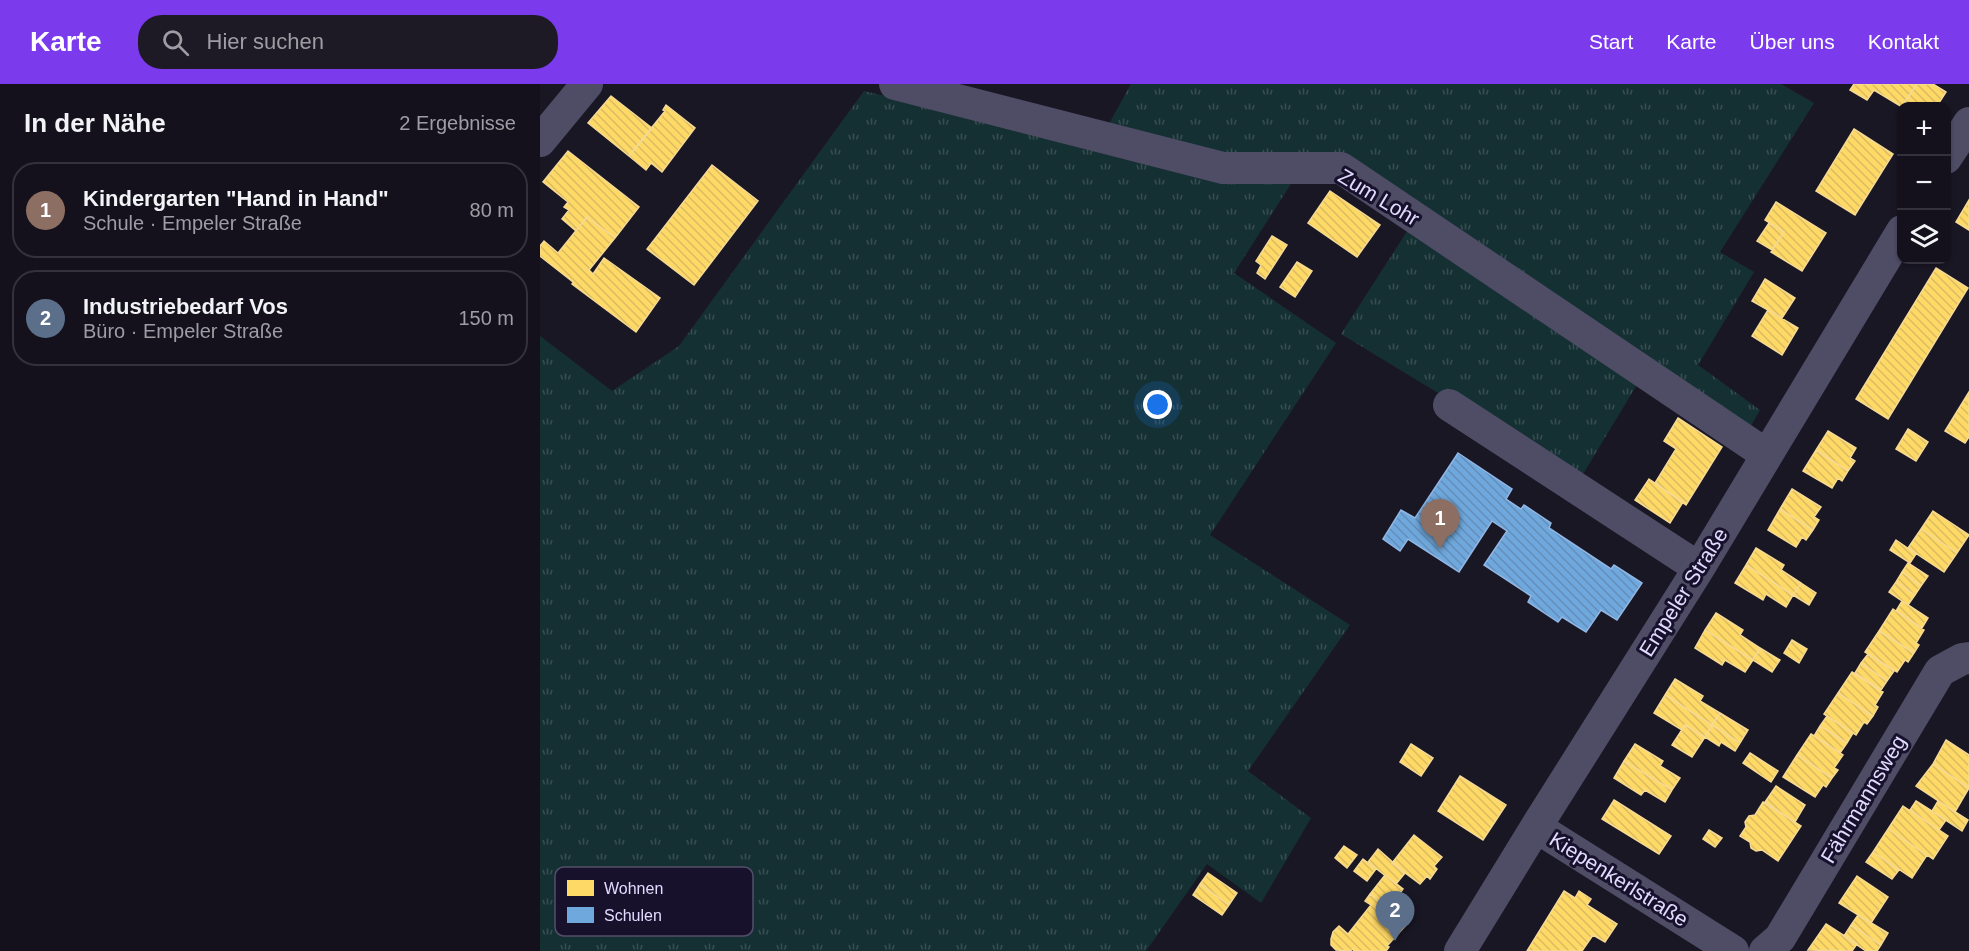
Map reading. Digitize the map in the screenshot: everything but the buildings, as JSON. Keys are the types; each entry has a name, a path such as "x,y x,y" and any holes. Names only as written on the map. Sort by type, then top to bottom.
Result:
{"street":[{"path":"540,141 587,84"},
{"name":"Zum Lohr","path":"895,84 1223,168 1341,168 1767,455"},
{"path":"1948,156 1969,124"},
{"name":"Empeler Straße","path":"1460,951 1699,568 1897,239"},
{"path":"1449,405 1699,568"},
{"name":"Fährmannsweg","path":"1765,951 1780,938 1940,671 1962,658 1969,658"},
{"name":"Kiepenkerlstraße","path":"1536,827 1733,951"}],"green space":[{"path":"1131,84 1781,84 1814,103 1720,252 1754,272 1698,365 1760,410 1748,431 1379,178 1246,159 1105,131"},
{"path":"864,91 1009,125 1296,176 1234,273 1336,343 1210,535 1350,625 1248,771 1311,818 1261,903 1207,864 1146,951 540,951 540,336 612,391 679,346"},
{"path":"1413,222 1641,378 1580,479 1341,334"}],"place":[{"name":"Kindergarten \"Hand in Hand\"","path":"1440,549"},
{"name":"Industriebedarf Vos","path":"1395,941"}]}
